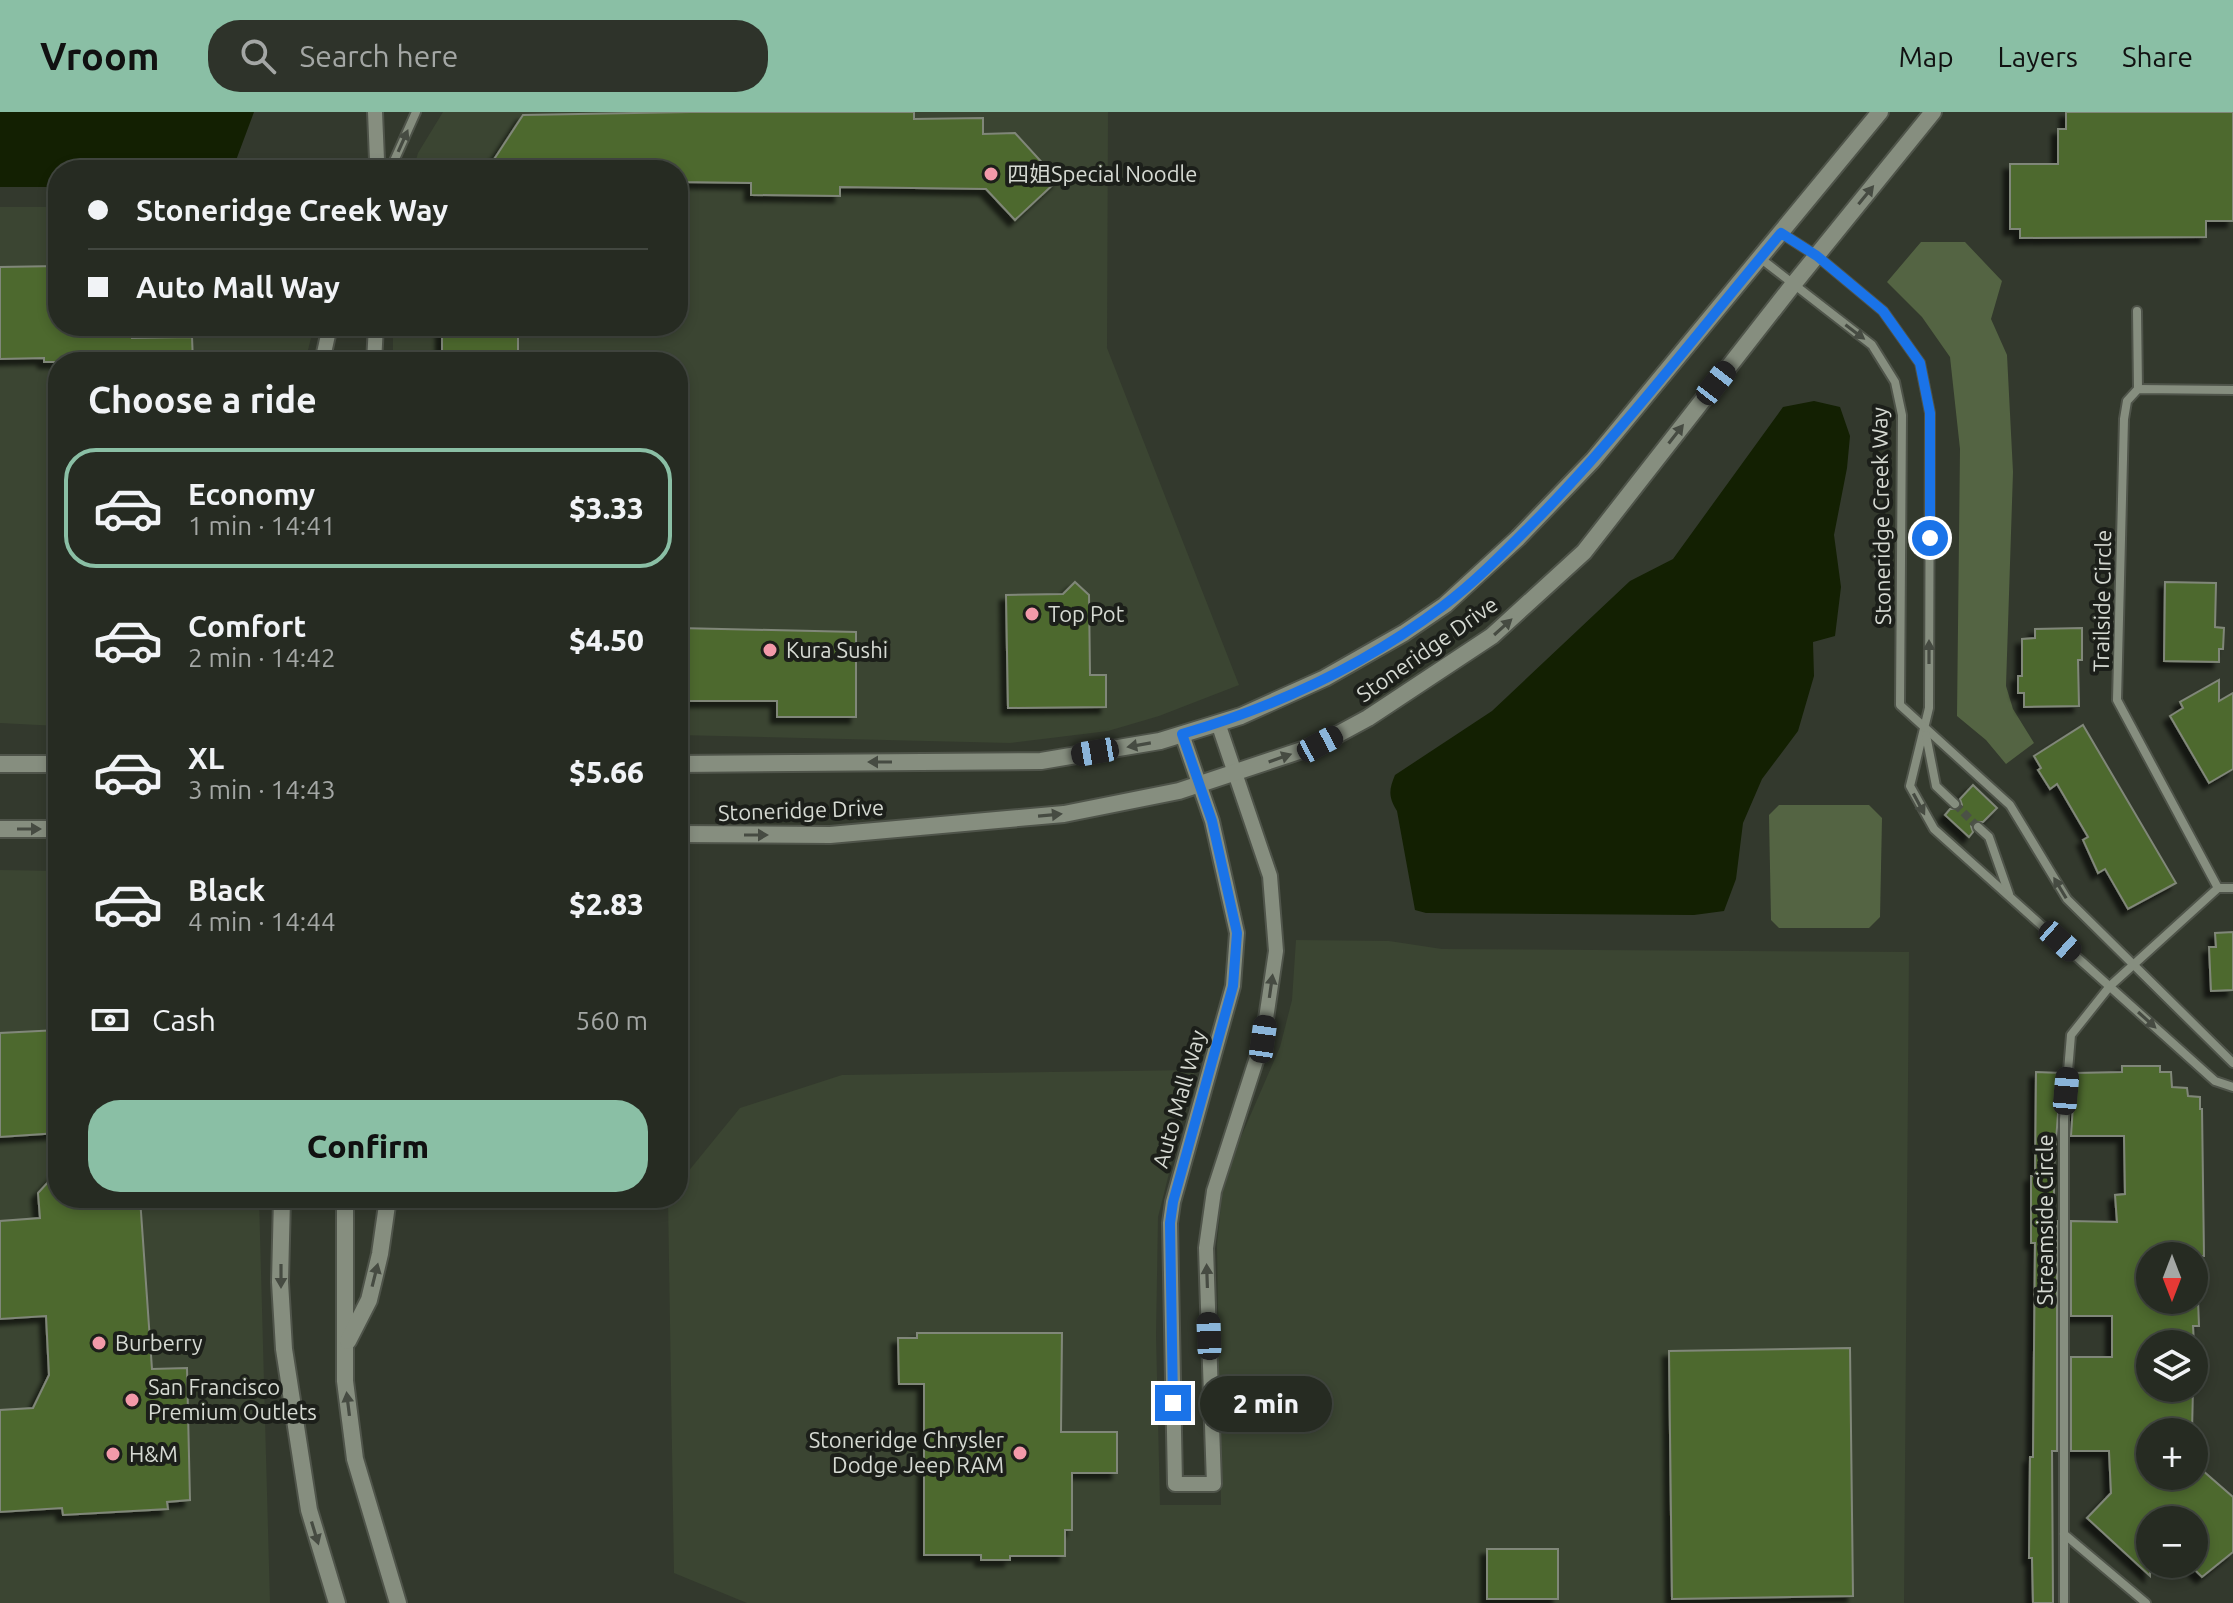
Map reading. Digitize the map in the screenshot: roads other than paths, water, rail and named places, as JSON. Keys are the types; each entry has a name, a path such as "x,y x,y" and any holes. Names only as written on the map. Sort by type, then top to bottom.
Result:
{"main road":[{"name":"Stoneridge Drive","path":"688,764 1041,761 1149,743 1182,734 1241,716 1325,678 1404,633 1445,605 1518,538 1593,460 1880,112"},
{"name":"Stoneridge Drive","path":"688,834 830,835 1064,814 1170,794 1320,744 1368,718 1433,678 1492,636 1584,552 1933,112"},
{"path":"0,764 48,764"},
{"path":"0,829 48,829"},
{"path":"282,1208 280,1282 284,1349 309,1510 337,1603"},
{"path":"345,1208 345,1381 355,1459 398,1603"},
{"path":"345,1346 369,1300 387,1208"}],"street":[{"path":"375,112 377,160"},
{"path":"394,160 416,112"},
{"name":"Stoneridge Creek Way","path":"1781,233 1817,256 1883,311 1920,363 1930,413 1929,708 1910,786 1932,827 2215,1081 2233,1087"},
{"name":"Stoneridge Creek Way","path":"1760,258 1792,286 1872,345 1895,382 1902,415 1900,705 2010,805 2067,899 2233,1063"},
{"path":"2137,311 2138,389 2233,390"},
{"name":"Trailside Circle","path":"2138,389 2127,401 2124,419 2117,700 2218,888"},
{"name":"Auto Mall Way","path":"1182,734 1220,851 1237,933 1233,986 1173,1202 1170,1223 1175,1484 1214,1484 1206,1248 1214,1191 1263,1039 1276,951 1270,876 1218,723"},
{"name":"Stoneridge Creek Way","path":"1925,730 1936,786 1955,804"},
{"name":"Stoneridge Creek Way","path":"1978,827 1989,837 2010,896"},
{"path":"2218,888 2233,888"},
{"name":"Streamside Circle","path":"2064,1603 2063,1135 2071,1035 2110,986 2218,888"},
{"path":"2064,1534 2146,1603"}],"tunnel":[{"path":"1955,804 1978,827"}],"place":[{"name":"四姐Special Noodle","path":"991,174"},
{"name":"Top Pot","path":"1032,614"},
{"name":"Kura Sushi","path":"770,650"},
{"name":"Burberry","path":"99,1343"},
{"name":"San Francisco Premium Outlets","path":"132,1400"},
{"name":"Stoneridge Chrysler Dodge Jeep RAM","path":"1020,1453"},
{"name":"H&M","path":"113,1454"}]}
